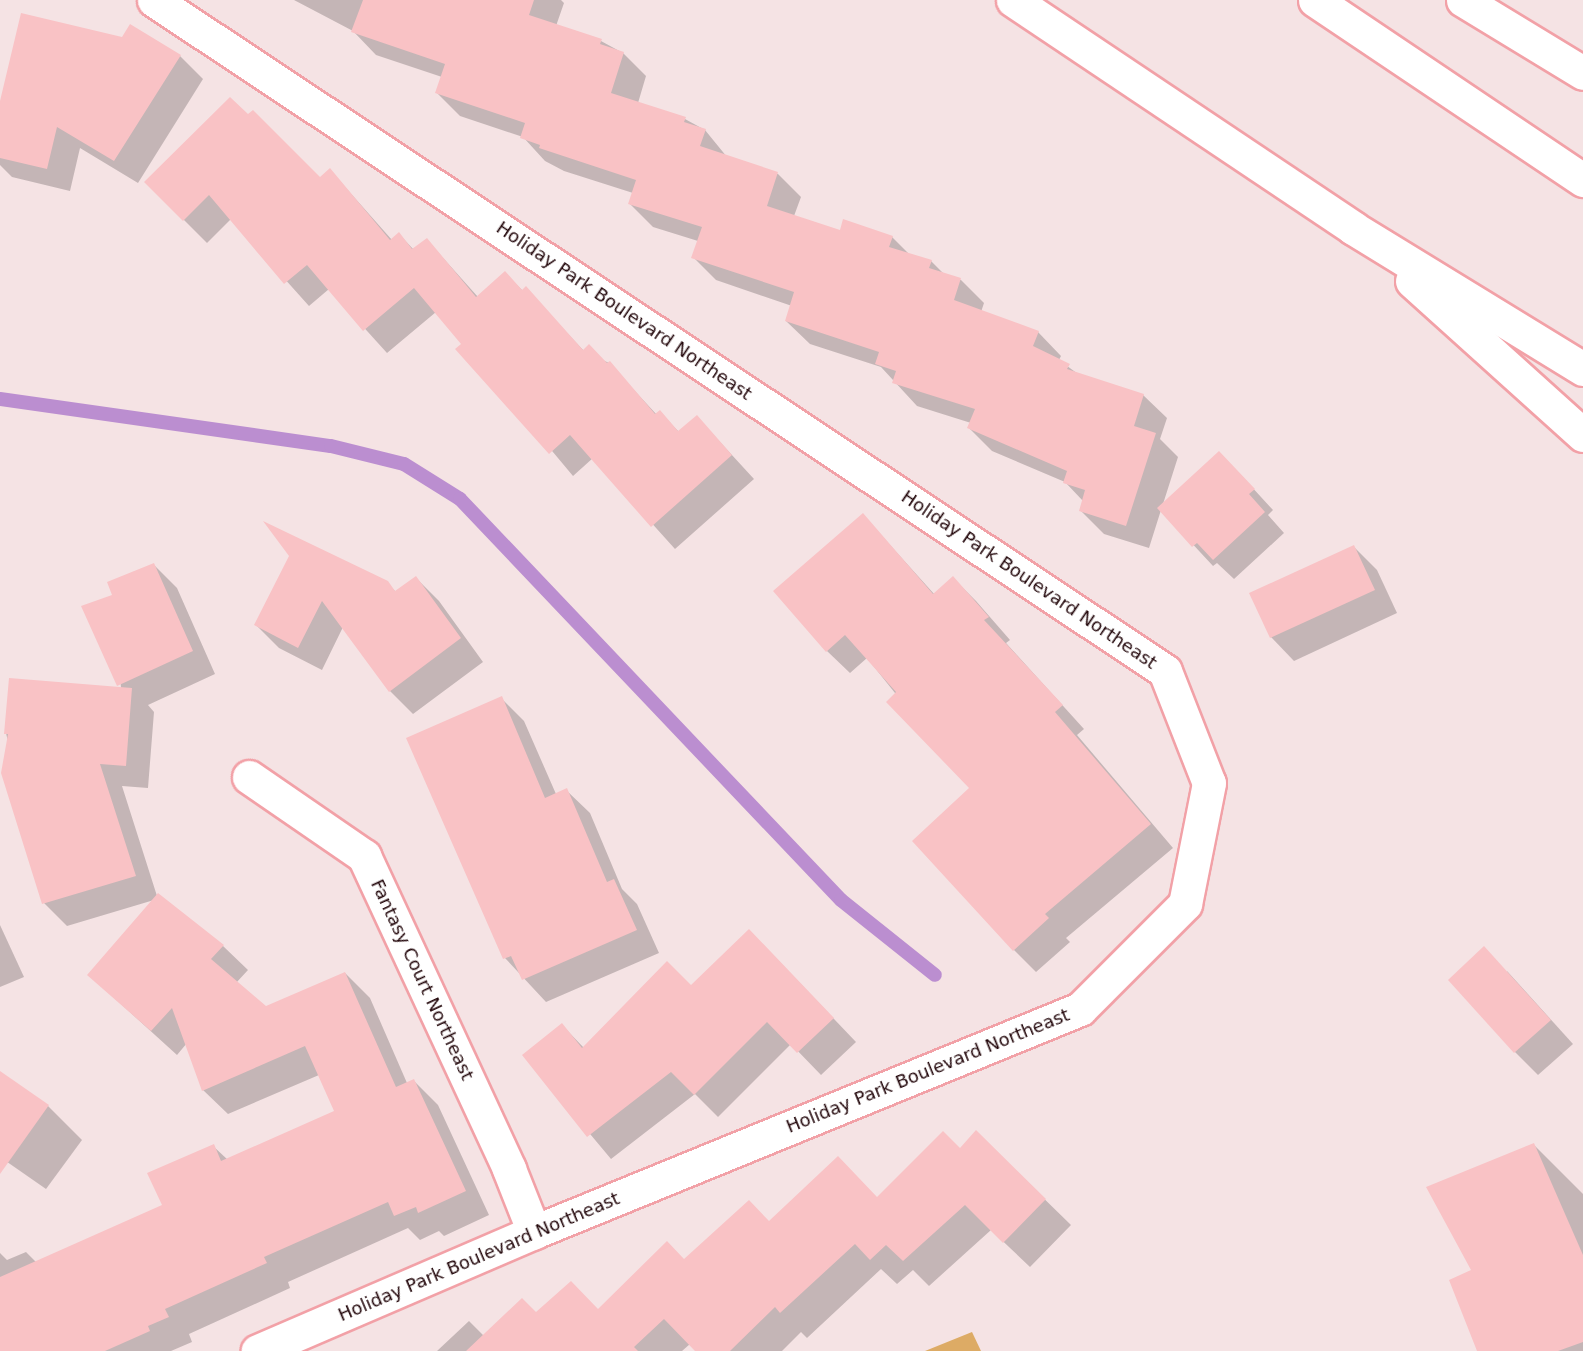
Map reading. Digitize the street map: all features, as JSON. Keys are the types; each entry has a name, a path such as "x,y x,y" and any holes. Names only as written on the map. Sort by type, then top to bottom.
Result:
{"main road":[{"name":"Holiday Park Boulevard Northeast","path":"154,0 1165,671 1209,783 1185,904 1080,1009 534,1232 258,1351"},
{"path":"1013,0 1353,228 1583,369"},
{"path":"1315,0 1583,180"},
{"path":"1463,0 1583,73"},
{"path":"1353,228 1583,435"},
{"name":"Fantasy Court Northeast","path":"249,777 364,856 509,1169 534,1232"}],"shaded area":[{"path":"972,1332 981,1351 925,1351"}],"building":[{"path":"363,0 534,0 529,15 602,39 600,44 624,52 611,93 686,117 684,122 706,129 700,146 778,172 767,206 840,230 843,219 893,236 889,247 932,260 929,268 961,278 954,300 1039,331 1033,346 1070,364 1067,369 1144,394 1134,426 1156,433 1126,526 1079,511 1085,490 1063,483 1067,471 967,428 975,409 892,383 896,371 875,364 879,352 785,321 794,292 691,258 702,227 628,204 636,180 539,148 540,145 520,138 525,123 435,93 445,64 351,32"},
{"path":"21,13 122,37 130,24 181,55 114,161 57,127 47,169 0,158 0,101"},
{"path":"230,97 248,114 253,110 320,177 330,168 390,240 399,232 412,249 427,238 476,297 505,271 522,290 526,286 583,350 589,344 607,363 610,361 655,414 660,410 678,431 697,415 732,455 651,527 570,435 549,454 455,349 461,344 414,288 363,331 307,265 284,284 209,195 183,221 144,182"},
{"path":"1219,451 1255,489 1249,494 1265,512 1213,560 1197,543 1192,547 1157,508"},
{"path":"863,513 933,594 953,576 989,617 984,620 1063,705 1055,712 1151,824 1045,914 1049,918 1013,951 912,841 969,788 886,702 896,692 845,635 826,652 773,591"},
{"path":"263,521 388,581 395,591 416,576 461,638 389,692 322,601 298,648 254,625 289,556"},
{"path":"1354,545 1375,590 1270,638 1249,593"},
{"path":"154,563 193,651 117,686 81,606 112,595 107,582"},
{"path":"9,678 132,688 126,766 100,764 136,876 42,904 1,773 8,734 4,734"},
{"path":"502,696 545,798 567,788 607,882 614,879 637,930 522,980 511,956 503,959 406,738"},
{"path":"158,893 224,945 211,959 266,1006 345,972 396,1087 414,1079 466,1191 418,1213 416,1207 394,1216 388,1202 264,1257 267,1263 165,1309 169,1317 148,1326 150,1331 105,1351 0,1351 0,1277 162,1205 147,1173 214,1144 221,1161 334,1111 305,1046 202,1091 172,1008 151,1031 87,975"},
{"path":"749,929 834,1018 797,1053 767,1022 694,1095 671,1072 587,1137 522,1055 562,1023 582,1048 667,961 691,985"},
{"path":"1484,946 1551,1020 1514,1053 1448,980"},
{"path":"0,1071 49,1105 0,1174"},
{"path":"976,1130 1046,1199 1003,1243 965,1205 903,1261 886,1245 870,1260 855,1244 780,1313 775,1307 730,1351 695,1351 664,1319 634,1347 638,1351 466,1351 522,1298 536,1312 571,1281 598,1309 667,1241 684,1259 749,1200 769,1221 838,1156 877,1197 943,1131 960,1148"},
{"path":"1534,1143 1583,1255 1583,1342 1558,1351 1477,1351 1449,1280 1471,1270 1426,1187"}],"waterway":[{"path":"0,399 331,446 404,464 460,499 841,900 935,975"}]}
